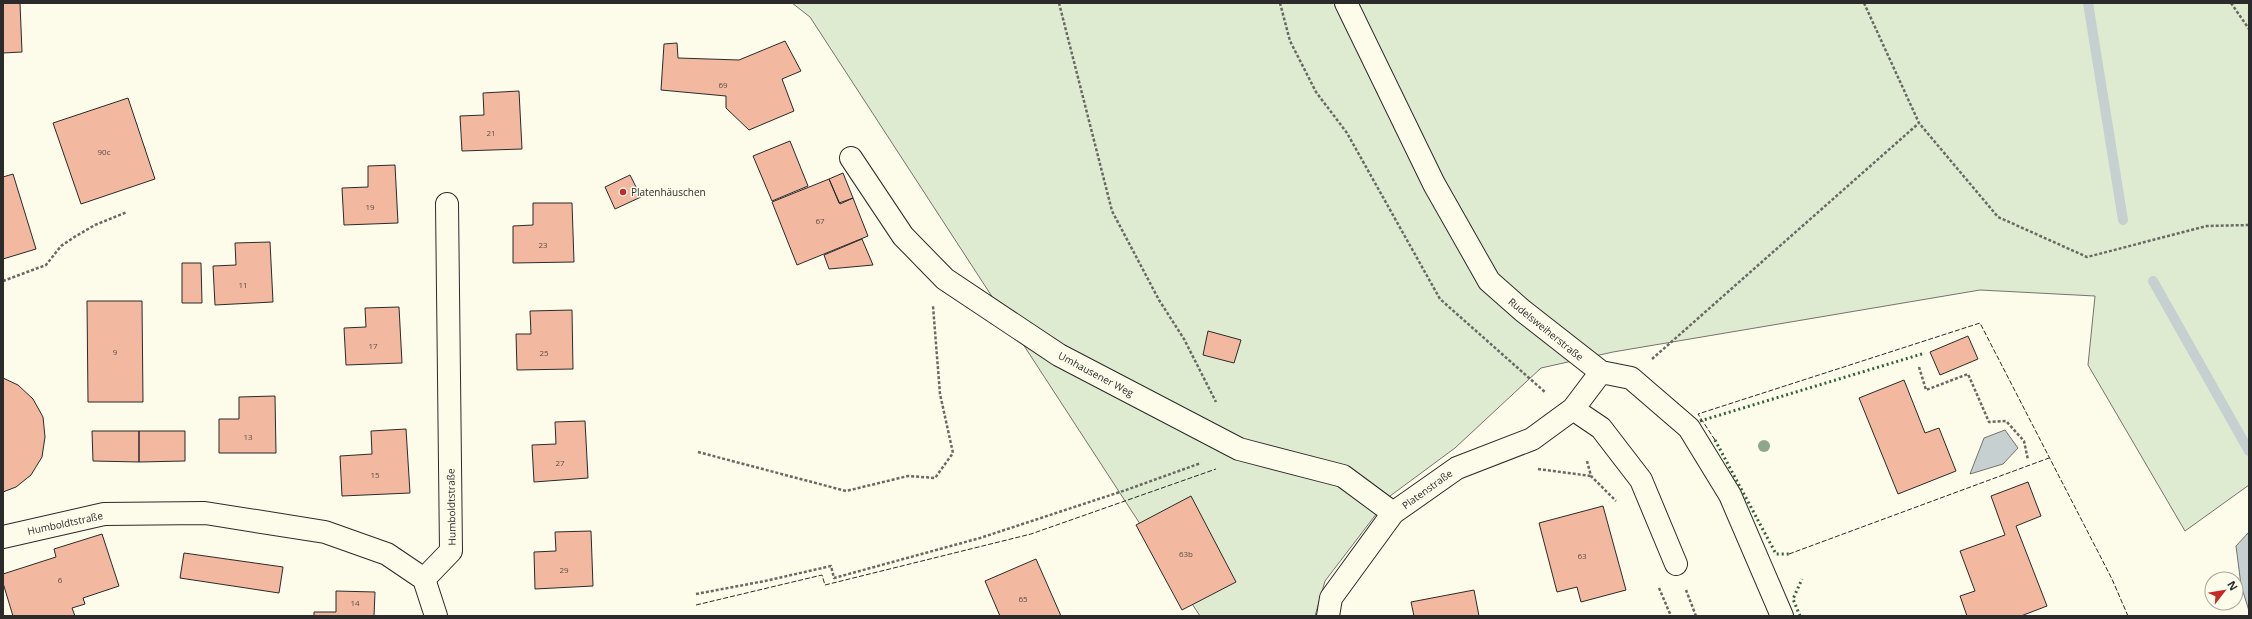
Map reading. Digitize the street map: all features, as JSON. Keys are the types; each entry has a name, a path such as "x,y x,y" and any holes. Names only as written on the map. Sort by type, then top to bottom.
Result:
{"street":[{"name":"Rudelsweiherstraße","path":"1346,3 1434,184 1489,281 1523,311 1601,372 1631,378 1689,428 1730,495 1782,616"},
{"name":"Umhausener Weg","path":"851,158 903,236 945,278 1059,355 1239,449 1343,476 1393,513"},
{"name":"Humboldtstraße","path":"3,537 104,514 205,513 325,532 387,554 424,578 451,550 447,204"},
{"name":"Platenstraße","path":"1328,616 1331,598 1393,513 1457,468 1532,439 1573,409 1601,372"},
{"path":"1573,409 1601,428 1641,480 1676,564"},
{"path":"424,578 436,616"}],"path":[{"path":"1059,3 1112,211 1159,300 1184,339 1219,408"},
{"path":"1280,3 1290,41 1316,92 1346,133 1440,299 1547,394 1573,409"},
{"path":"1864,3 1919,123 1998,217 2087,256 2207,226 2249,224"},
{"path":"2231,3 2249,29"},
{"path":"1631,378 1919,123"},
{"path":"3,281 46,265 61,246 76,236 95,225 127,212"},
{"path":"698,452 846,491 908,476 935,478 953,453 940,394 932,296 945,278"},
{"path":"1919,367 1926,390 1968,374 1989,422 2006,421 2024,441 2028,460"},
{"path":"696,594 765,581 831,566 834,578 987,535 1126,490 1239,449"}],"green space":[{"path":"792,3 2249,3 2249,485 2185,531 2088,365 2095,296 1980,290 1613,352 1541,368 1455,448 1390,496 1325,581 1315,616 1200,616 810,17"}],"shaded area":[{"path":"2005,430 2018,448 2003,464 1970,474 1984,438"},
{"path":"2249,532 2249,611 2244,595 2244,571 2239,571 2236,546"}],"building":[{"path":"3,3 20,3 22,52 3,53"},
{"path":"785,41 801,71 782,79 794,111 749,130 726,108 726,96 661,90 664,44 677,43 678,58 739,60"},
{"path":"519,91 522,149 462,151 460,116 484,115 483,93"},
{"path":"128,98 155,179 81,204 53,123"},
{"path":"790,141 808,186 772,201 753,156"},
{"path":"395,165 398,223 344,225 342,188 368,187 368,166"},
{"path":"843,173 853,198 839,203 829,179"},
{"path":"13,174 36,249 3,259 3,177"},
{"name":"Platenhäuschen","path":"630,175 641,197 615,209 605,187"},
{"path":"829,179 840,204 853,198 868,236 797,265 772,202"},
{"path":"533,203 572,203 574,262 513,263 513,226 533,225"},
{"path":"862,239 873,265 829,269 824,255"},
{"path":"270,242 273,302 215,305 213,266 236,265 235,243"},
{"path":"182,263 201,263 202,303 182,303"},
{"path":"87,301 142,301 143,402 88,402"},
{"path":"399,307 402,363 346,365 344,328 366,327 365,308"},
{"path":"572,310 573,369 517,370 516,334 531,334 530,311"},
{"path":"1208,331 1241,340 1234,363 1203,355"},
{"path":"1968,336 1978,359 1940,375 1930,352"},
{"path":"3,378 18,385 33,399 43,417 45,437 42,457 31,475 16,487 3,492"},
{"path":"1904,380 1925,433 1939,428 1956,471 1898,494 1859,398"},
{"path":"275,396 276,453 219,453 219,419 239,419 239,397"},
{"path":"585,421 588,478 534,482 532,445 556,444 555,422"},
{"path":"406,429 410,493 342,496 340,456 372,454 371,431"},
{"path":"92,431 139,431 139,462 93,461"},
{"path":"139,431 185,431 185,461 139,462"},
{"path":"2028,482 2041,516 2016,526 2047,606 2021,616 1967,616 1960,596 1975,591 1960,551 2005,535 1991,496"},
{"path":"1191,496 1236,582 1182,610 1136,525"},
{"path":"1603,506 1626,590 1581,602 1577,587 1557,592 1539,523"},
{"path":"591,531 593,586 535,589 534,552 556,551 555,532"},
{"path":"102,534 119,586 83,598 85,604 72,608 75,616 13,616 3,583 3,574 56,557 54,549"},
{"path":"184,553 283,567 279,593 180,578"},
{"path":"1036,559 1061,616 1000,616 985,581"},
{"path":"1474,590 1479,616 1414,616 1411,602"},
{"path":"336,591 375,592 374,616 314,616 314,612 336,612"}],"waterway":[{"path":"2088,3 2123,220"},
{"path":"2153,281 2249,451"}],"hedge":[{"path":"1700,421 1925,353"},
{"path":"1715,440 1776,554 1789,554"},
{"path":"1800,616 1793,599 1802,579"}],"fence":[{"path":"1715,440 1698,414 1980,323 2112,579 2128,616"},
{"path":"1789,554 2049,458"},
{"path":"696,605 822,575 825,585 1031,534 1216,469"}],"place":[{"name":"Platenhäuschen","path":"623,192"}]}
